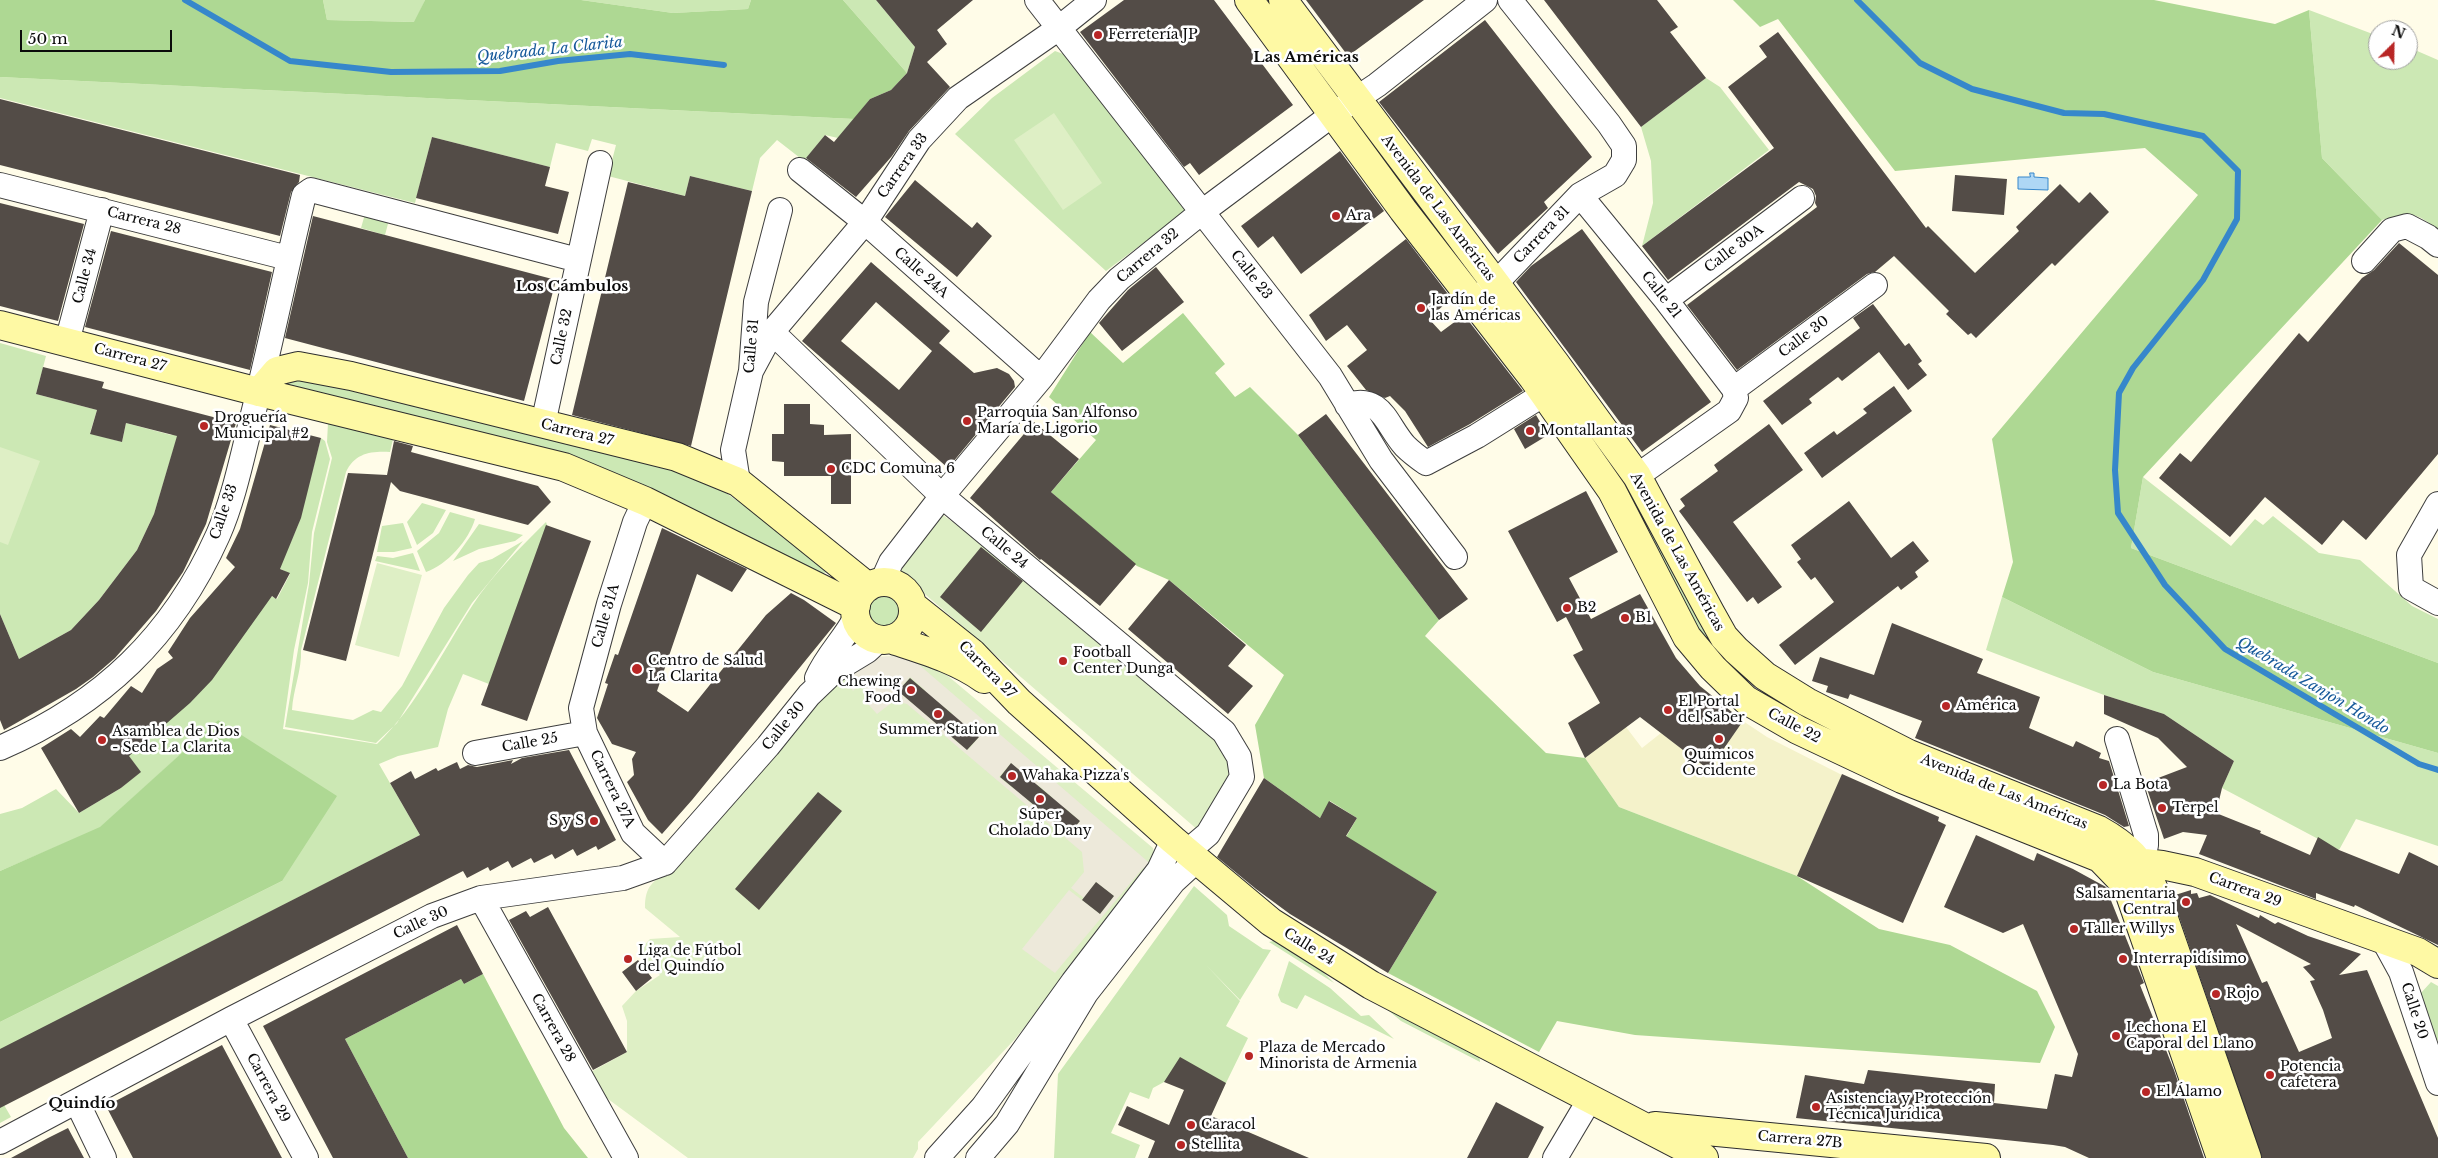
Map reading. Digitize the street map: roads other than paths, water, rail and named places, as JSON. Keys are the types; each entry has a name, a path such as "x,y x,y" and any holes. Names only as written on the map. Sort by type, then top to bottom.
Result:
{"street":[{"name":"Calle 23","path":"1037,0 1330,376 1381,460 1455,557"},
{"name":"Carrera 33","path":"751,371 772,332 865,222 919,140 958,98 1059,28 1094,0"},
{"name":"Avenida de Las Américas","path":"1250,0 1332,115 1538,386"},
{"name":"Avenida de Las Américas","path":"1283,0 1555,363 1637,476 1724,637 1765,676 1807,702 1909,754 2099,830 2127,848 2142,864 2154,890 2247,1158"},
{"name":"Carrera 32","path":"865,598 942,496 1041,378 1100,300 1119,279 1202,212 1332,115 1358,99 1485,0"},
{"name":"Carrera 31","path":"1473,301 1495,284 1580,195 1615,175 1624,160 1624,146 1609,124 1510,0"},
{"name":"Calle 32","path":"543,424 600,163"},
{"name":"Calle 24A","path":"800,170 865,222 1041,378"},
{"name":"Carrera 28","path":"0,185 288,258"},
{"name":"Calle 33","path":"0,748 32,734 99,691 130,665 167,621 199,575 219,533 242,460 304,195 312,190 578,260"},
{"name":"Calle 21","path":"1580,195 1666,300 1735,394"},
{"name":"Calle 30A","path":"1666,300 1802,198"},
{"name":"Calle 34","path":"67,342 102,210"},
{"name":"Calle 31","path":"738,482 733,450 751,371 756,302 780,210"},
{"path":"2364,261 2392,230 2407,226 2428,237 2438,245"},
{"name":"Calle 30","path":"1637,476 1729,411 1735,394 1875,285"},
{"name":"Carrera 27","path":"0,325 259,392 564,467 865,598"},
{"name":"Calle 24","path":"772,332 942,496 1224,732 1239,757 1242,777 1208,834 1186,850"},
{"path":"1347,405 1360,401 1372,405 1385,416 1405,446 1426,463 1477,436 1538,386 1555,363"},
{"name":"Carrera 27","path":"259,392 277,371 298,366 351,376 677,457 738,482 865,598"},
{"name":"Calle 22","path":"1538,386 1612,491 1687,637 1713,668 1746,700 1798,730 1902,779 2100,858"},
{"name":"Calle 31A","path":"585,733 581,708 609,604 635,522 645,501"},
{"path":"2438,504 2409,556 2411,588 2438,603"},
{"path":"900,587 908,595 913,606 913,617 909,627 901,635 885,640 869,635 860,627 865,598 900,587"},
{"name":"Calle 30","path":"808,695 824,663 845,638 865,598"},
{"name":"Carrera 27","path":"913,606 972,653 1019,702"},
{"name":"Carrera 27","path":"885,640 931,652 971,669 1019,702"},
{"name":"Calle 30","path":"0,1142 231,1019 432,916 481,898 623,878 665,863 768,746 808,695 834,671 885,640"},
{"path":"1746,700 1765,676"},
{"name":"Calle 24","path":"1019,702 1186,850 1271,922 1329,960 1379,989 1590,1099 1644,1125"},
{"name":"Calle 25","path":"475,752 585,733"},
{"name":"Carrera 27A","path":"585,733 633,832 665,863"},
{"path":"2117,739 2146,835 2146,846 2142,864"},
{"path":"937,1158 982,1107 1073,982 1159,870 1186,850"},
{"path":"978,1158 1007,1124 1086,993 1173,882 1186,850"},
{"path":"2100,858 2126,886 2221,1158"},
{"name":"Carrera 29","path":"2100,858 2162,865 2195,872 2418,952 2438,964"},
{"name":"Carrera 28","path":"481,898 626,1158"},
{"name":"Calle 20","path":"2384,941 2401,972 2438,1083"},
{"name":"Carrera 29","path":"231,1019 306,1158"},
{"path":"1555,1158 1590,1099"},
{"path":"78,1102 104,1158"},
{"path":"1644,1125 1704,1158"},
{"name":"Carrera 27B","path":"1644,1125 1986,1158"}],"water":[{"path":"2030,173 2034,173 2034,177 2048,178 2048,190 2018,189 2018,177 2030,177"}],"waterway":[{"name":"Quebrada La Clarita","path":"185,0 290,61 391,72 500,71 558,61 630,54 724,65"},
{"name":"Quebrada Zanjón Hondo","path":"1857,0 1920,63 1972,89 2064,113 2104,114 2203,136 2238,171 2237,219 2203,280 2133,368 2119,393 2115,470 2118,513 2165,585 2225,649 2419,764 2438,770"}],"place":[{"name":"Ferretería JP","path":"1098,35"},
{"name":"Ara","path":"1336,216"},
{"name":"Jardín de las Américas","path":"1421,308"},
{"name":"Parroquia San Alfonso María de Ligorio","path":"967,421"},
{"name":"Droguería Municipal #2","path":"204,426"},
{"name":"Montallantas","path":"1530,431"},
{"name":"CDC Comuna 6","path":"831,469"},
{"name":"B2","path":"1567,608"},
{"name":"B1","path":"1625,618"},
{"name":"Football Center Dunga","path":"1063,661"},
{"name":"Centro de Salud La Clarita","path":"637,669"},
{"name":"Chewing Food","path":"911,690"},
{"name":"América","path":"1946,706"},
{"name":"El Portal del Saber","path":"1668,710"},
{"name":"Summer Station","path":"938,714"},
{"name":"Químicos Occidente","path":"1719,739"},
{"name":"Asamblea de Dios - Sede La Clarita","path":"102,740"},
{"name":"Wahaka Pizza's","path":"1012,776"},
{"name":"La Bota","path":"2103,785"},
{"name":"Súper Cholado Dany","path":"1040,799"},
{"name":"Terpel","path":"2162,808"},
{"name":"S y S","path":"594,821"},
{"name":"Salsamentaria Central","path":"2186,902"},
{"name":"Taller Willys","path":"2074,929"},
{"name":"Liga de Fútbol del Quindío","path":"628,959"},
{"name":"Interrapidísimo","path":"2123,959"},
{"name":"Rojo","path":"2216,994"},
{"name":"Lechona El Caporal del Llano","path":"2116,1036"},
{"name":"Plaza de Mercado Minorista de Armenia","path":"1249,1056"},
{"name":"Potencia cafetera","path":"2270,1075"},
{"name":"El Álamo","path":"2146,1092"},
{"name":"Asistencia y Protección Técnica Jurídica","path":"1816,1107"},
{"name":"Caracol","path":"1191,1125"},
{"name":"Stellita","path":"1181,1145"}],"district":[{"name":"Las Américas","path":"1306,58"},
{"name":"Los Cámbulos","path":"572,287"},
{"name":"Quindío","path":"82,1104"}]}
